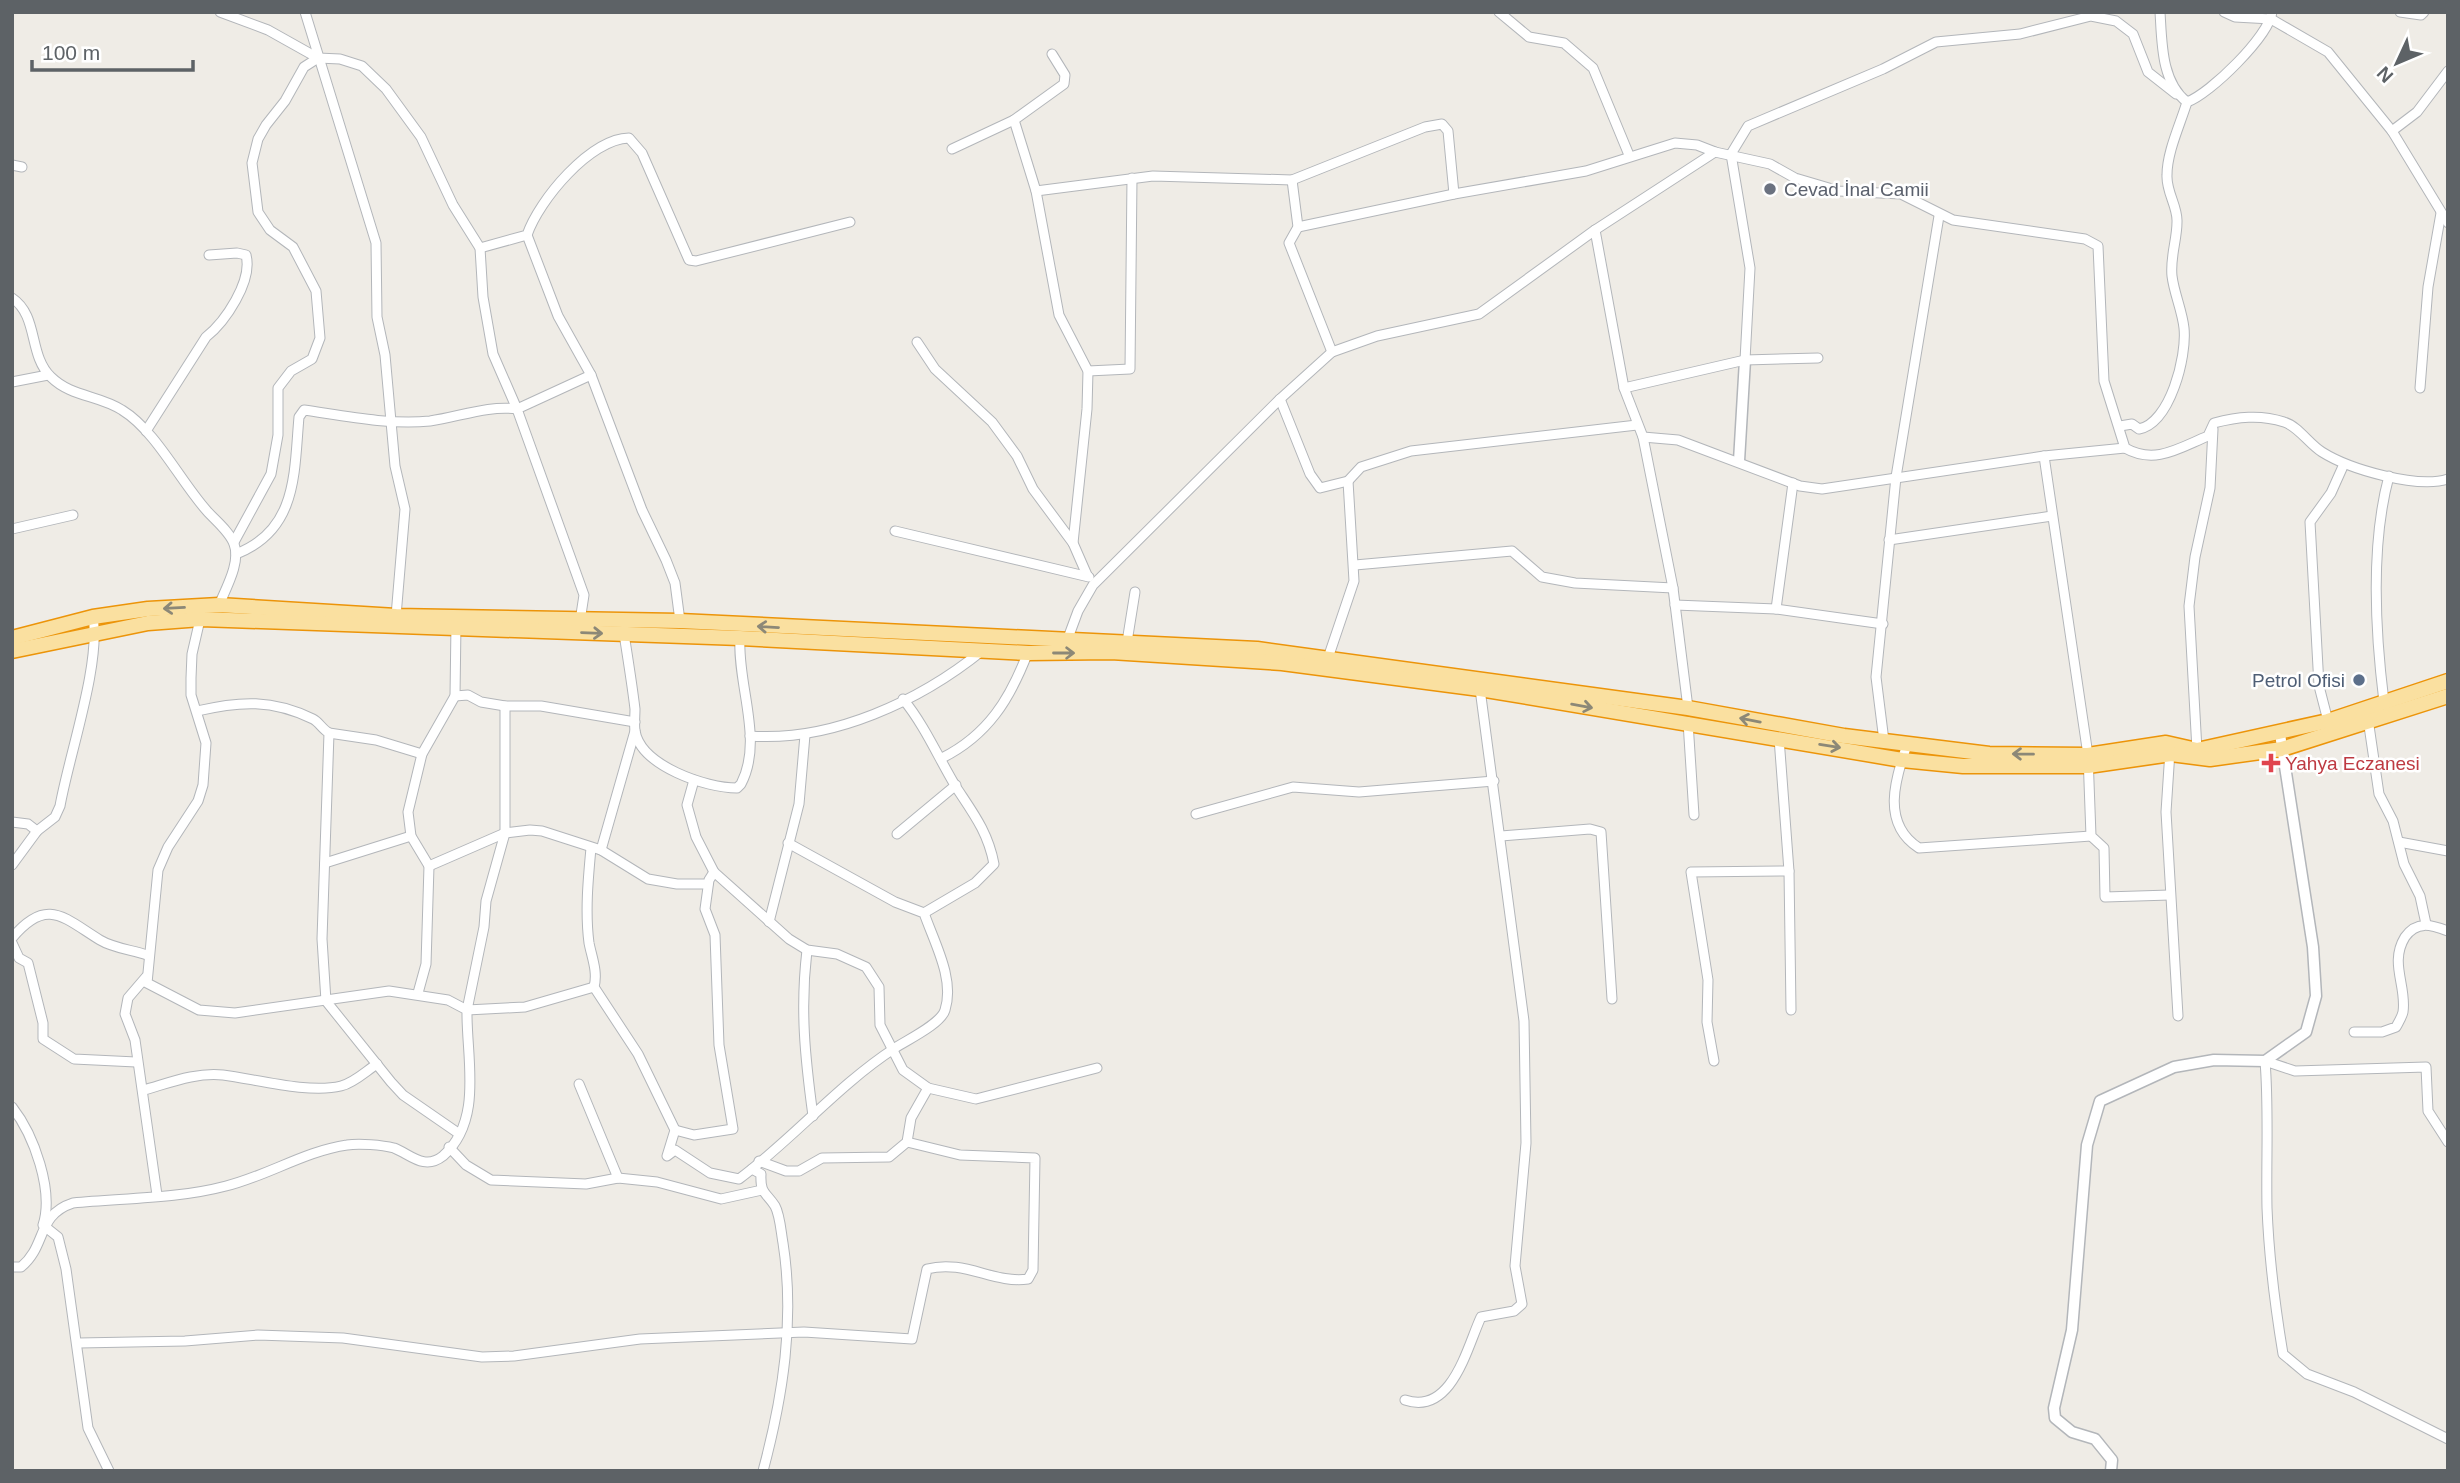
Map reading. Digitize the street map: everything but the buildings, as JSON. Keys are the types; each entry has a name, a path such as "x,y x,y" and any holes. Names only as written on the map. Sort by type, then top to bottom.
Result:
{"highway":[{"path":"12,651 96,632 202,613 219,605 396,616 456,624 680,621 998,638 1030,646 1282,663 1484,685"},
{"path":"12,638 93,617 148,609 275,619 456,624 986,649 1030,646 1068,638 1257,649 1688,715 1902,760 1965,766 2088,761 2169,749 2197,750 2448,696"},
{"path":"2169,749 2210,759 2282,749 2368,714 2384,702 2448,681"},
{"path":"1779,732 1989,754 2088,761"}],"street":[{"path":"220,12 268,30 318,58 341,59 362,66 386,89 421,137 453,205 480,248 483,297 492,354 517,409 584,595 580,621"},
{"path":"305,12 376,243 375,298 395,466 405,509 396,616"},
{"path":"1499,12 1529,37 1564,43 1593,68 1629,155"},
{"path":"2224,12 2235,17 2272,16 2328,52 2392,131 2448,223"},
{"path":"2400,12 2421,15 2424,12"},
{"path":"2162,14 2161,50 2176,94"},
{"path":"1739,461 1750,268 1731,154 1748,126 1861,79 1936,42 2020,34 2091,16 2116,21 2133,34 2148,72 2187,102"},
{"path":"2120,426 2132,424 2139,429 2151,427 2167,408 2181,359 2185,331 2172,277 2173,244 2178,220 2168,192 2166,173 2187,102 2210,90 2272,16"},
{"path":"952,149 1014,120 1064,84 1065,75 1052,54"},
{"path":"234,542 271,474 278,435 278,388 291,371 312,359 320,338 316,291 293,247 270,230 258,212 252,163 258,139 285,101 304,67 318,58"},
{"path":"2392,131 2417,112 2448,71"},
{"path":"1014,120 1036,191 1059,315 1088,371 1087,409 1073,543"},
{"path":"1036,191 1132,178 1292,180 1425,127 1442,124 1448,131 1454,194"},
{"path":"680,621 675,583 642,510 591,375 558,316 527,234 539,209 566,177 581,162 621,138 629,138 642,153 689,260 696,261 849,222"},
{"path":"1298,227 1454,194 1586,171 1629,155 1675,143 1697,145 1715,152 1770,164 1794,178 1839,191 1901,194 1940,216 2085,239 2098,246 2104,381 2125,448"},
{"path":"1068,638 1078,611 1093,585 1280,399 1332,352 1377,336 1479,314 1595,230 1715,152"},
{"path":"1088,371 1130,369 1132,178"},
{"path":"1292,180 1298,227 1289,243 1332,352"},
{"path":"2420,388 2428,287 2442,212"},
{"path":"1884,741 1876,677 1889,540 1896,477 1940,216"},
{"path":"1595,230 1624,388 1643,438 1673,588 1688,715 1694,816"},
{"path":"480,248 527,234"},
{"path":"146,431 206,337 215,330 236,299 241,286 248,264 246,256 237,253 209,255"},
{"path":"12,298 24,309 34,345 48,375 71,392 119,408 146,431 193,496 234,542 236,554 219,605"},
{"path":"917,342 934,369 992,422 1017,456 1033,489 1073,543 1093,585"},
{"path":"1624,388 1745,360 1818,358"},
{"path":"12,382 48,375"},
{"path":"236,554 262,540 276,524 292,494 299,417 304,410 390,422 429,421 503,407 517,409 591,375"},
{"path":"1280,399 1310,474 1320,488 1348,481 1361,467 1411,451 1637,425"},
{"path":"2214,423 2244,416 2286,422 2319,451 2344,464 2389,476 2437,482 2448,479"},
{"path":"1643,438 1678,440 1793,482 1822,489 2044,456 2125,448 2139,456 2158,457 2208,436 2214,423"},
{"path":"2197,750 2189,606 2195,557 2210,488 2214,423"},
{"path":"2044,456 2088,761 2091,836 2104,848 2105,897 2170,895"},
{"path":"2328,721 2319,686 2310,523 2331,493 2344,464"},
{"path":"2384,702 2379,658 2376,546 2379,512 2389,476"},
{"path":"1328,658 1354,581 1348,481"},
{"path":"1776,609 1793,482"},
{"path":"12,529 73,515"},
{"path":"1889,540 2052,516"},
{"path":"895,531 1087,575"},
{"path":"1355,565 1512,551 1542,577 1575,583 1673,588"},
{"path":"1128,642 1136,592"},
{"path":"1675,605 1776,609 1883,624"},
{"path":"202,613 192,654 191,695 206,743 203,785 198,801 168,847 158,870 147,955 146,977 152,988 199,1010 235,1013 389,991 418,993 448,1000 467,1010 493,1011 525,1007 594,988"},
{"path":"12,864 37,831 55,817 60,806 96,632 93,617"},
{"path":"418,993 428,945 429,866 411,835 410,800 422,754 455,696 456,624"},
{"path":"624,634 635,727 642,748 655,759 694,780 737,788 745,776 750,736 741,681 740,638"},
{"path":"750,736 806,735 858,720 962,668 998,638"},
{"path":"942,758 981,734 1018,678 1030,646"},
{"path":"1405,1400 1417,1403 1434,1398 1459,1371 1482,1317 1514,1311 1522,1304 1515,1266 1526,1143 1524,1021 1484,685"},
{"path":"455,696 468,695 481,702 505,706 541,706 635,727"},
{"path":"903,699 985,828 994,863 975,884 924,913"},
{"path":"198,711 240,701 256,702 315,720 329,733 376,740 422,754"},
{"path":"43,1225 61,1207 73,1203 201,1192 230,1186 346,1145 395,1149 408,1158 426,1162 444,1155 468,1115 467,1010 484,927 485,901 505,833 502,745 505,706"},
{"path":"2368,714 2379,794 2393,821 2408,874 2425,912 2426,924"},
{"path":"635,727 596,849 586,897 589,941 596,978 594,988 638,1054 674,1130 667,1156 675,1150 721,1177 739,1179 752,1170 759,1161 894,1049 938,1021 945,1013 947,978 924,913 895,902 788,843"},
{"path":"1779,732 1790,871 1791,1010"},
{"path":"329,733 322,939 326,1001 403,1095 458,1133"},
{"path":"2266,1061 2306,1032 2316,996 2313,947 2280,734"},
{"path":"768,922 799,804 806,735"},
{"path":"1908,745 1891,803 1908,841 1919,848 2091,836"},
{"path":"2169,749 2166,812 2178,1016"},
{"path":"694,780 687,805 696,837 714,872 768,922 807,950 855,960 874,976 881,1003 880,1025 902,1070 928,1088 976,1099 1097,1068"},
{"path":"1196,814 1293,787 1359,792 1494,780"},
{"path":"897,834 956,785"},
{"path":"12,822 28,824 37,831"},
{"path":"1501,836 1590,829 1601,832 1612,999"},
{"path":"429,866 505,833 542,831 596,849 648,879 677,884 708,884"},
{"path":"325,863 411,835"},
{"path":"2399,842 2448,851"},
{"path":"1714,1061 1707,1022 1708,980 1691,872 1790,871"},
{"path":"674,1130 694,1135 733,1129 719,1045 715,935 705,909 708,884 714,872"},
{"path":"136,1062 74,1059 43,1039 43,1023 28,962 19,958 12,940 30,919 51,913 79,924 101,941 147,955"},
{"path":"2354,1032 2382,1032 2396,1027 2403,1013 2398,959 2401,944 2411,929 2426,924 2448,931"},
{"path":"807,950 803,986 803,1039 813,1116"},
{"path":"146,977 125,1006 125,1014 135,1040 136,1062 144,1090 157,1195"},
{"path":"2110,1471 2112,1460 2095,1439 2072,1433 2055,1418 2054,1408 2072,1330 2087,1145 2100,1101 2174,1067 2214,1060 2266,1061 2295,1071 2426,1067 2428,1111 2448,1142"},
{"path":"2266,1061 2270,1114 2267,1208 2275,1306 2283,1354 2307,1374 2354,1392 2448,1439"},
{"path":"144,1090 187,1077 222,1075 250,1082 331,1088 347,1084 377,1064"},
{"path":"579,1084 618,1178"},
{"path":"759,1161 799,1171 822,1158 882,1159 900,1151 907,1142 911,1118 928,1088"},
{"path":"12,1107 26,1126 41,1167 49,1207 30,1260 21,1267 12,1267"},
{"path":"79,1343 186,1341 258,1335 343,1338 445,1353 503,1356 640,1339 789,1334 912,1339 927,1269 941,1266 967,1267 1016,1281 1028,1279 1033,1270 1035,1158 960,1155 907,1142"},
{"path":"449,1147 466,1165 491,1180 586,1184 618,1178 657,1182 721,1199 762,1190"},
{"path":"752,1170 761,1174 762,1190 774,1206 783,1244 789,1334 763,1471"},
{"path":"43,1225 58,1237 79,1343 89,1427 109,1471"}],"place":[{"name":"Cevad İnal Camii","path":"1770,189"},
{"name":"Petrol Ofisi","path":"2359,680"},
{"name":"Yahya Eczanesi","path":"2271,763"}]}
